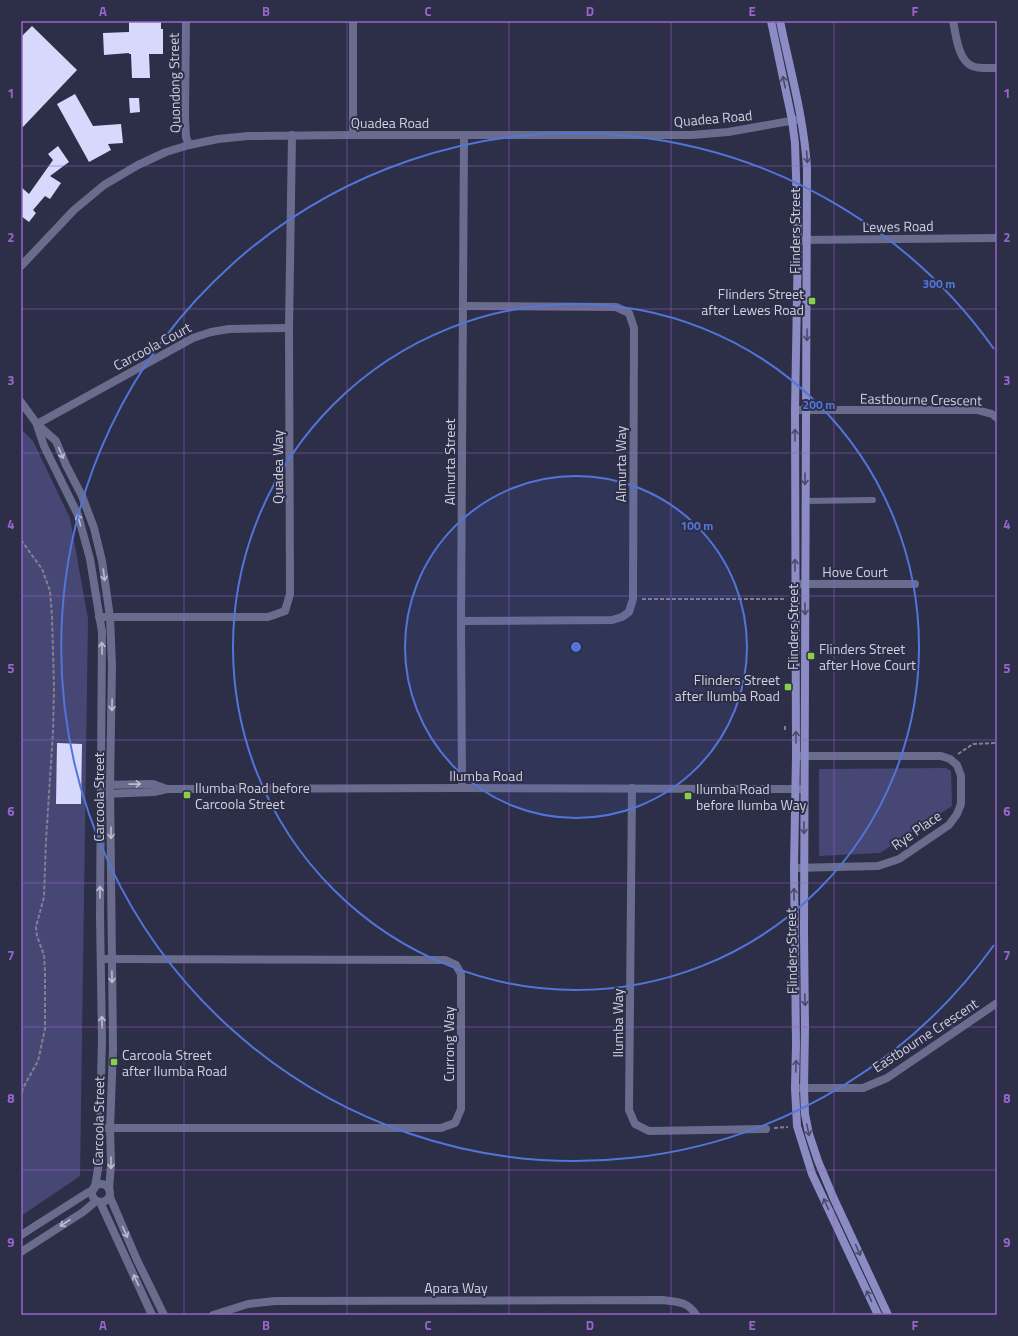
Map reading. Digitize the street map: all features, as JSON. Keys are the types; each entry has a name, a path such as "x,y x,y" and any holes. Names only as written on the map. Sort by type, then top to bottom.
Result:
{"main road":[{"name":"Flinders Street","path":"771,21 792,120 803,240 806,410 805,584 800,756 795,790 794,868 795,1088 797,1126 812,1174 878,1315"},
{"name":"Flinders Street","path":"780,21 801,119 808,168 803,240 796,410 795,584 800,756 804,789 805,1114 809,1134 818,1161 888,1315"}],"street":[{"name":"Quondong Street","path":"186,21 185,116 186,137 189,145"},
{"path":"353,21 353,135"},
{"path":"953,21 961,55 965,62 973,67 997,68"},
{"name":"Quadea Road","path":"21,266 74,210 104,185 138,165 166,152 218,138 248,136 353,135 692,136 728,132 801,119"},
{"name":"Quadea Way","path":"99,617 268,617 285,611 290,594 289,328 292,136"},
{"name":"Almurta Street","path":"462,788 461,621 464,136"},
{"name":"Lewes Road","path":"803,240 997,238"},
{"name":"Almurta Way","path":"461,621 612,620 622,617 629,612 632,599 634,328 629,313 616,306 463,306"},
{"name":"Carcoola Court","path":"37,424 193,338 211,332 229,329 289,328"},
{"name":"Carcoola Street","path":"21,402 37,424 56,441 66,465 82,496 94,528 102,561 110,617 112,666 110,794 113,1040 110,1128 112,1165 109,1192"},
{"name":"Eastbourne Crescent","path":"796,410 977,410 992,414 997,418"},
{"name":"Carcoola Street","path":"37,424 44,446 78,515 92,566 102,632 102,1040 99,1163 94,1188"},
{"name":"Hove Court","path":"795,584 915,584"},
{"path":"800,756 941,756 950,759"},
{"name":"Rye Place","path":"794,868 878,866 889,863 899,859 949,825 958,814 961,804 961,776 958,765 950,759"},
{"name":"Ilumba Road","path":"101,785 153,784 167,789"},
{"name":"Ilumba Way","path":"632,788 629,1110 635,1124 649,1131 766,1129"},
{"name":"Ilumba Road","path":"101,794 154,792 167,789 804,789"},
{"name":"Currong Way","path":"99,1128 441,1128 455,1123 461,1108 461,974 456,965 445,960 101,959"},
{"name":"Eastbourne Crescent","path":"795,1088 863,1088 887,1078 997,1003"},
{"path":"102,1040 113,1040"},
{"path":"21,1236 87,1192 102,1184 109,1192 137,1260 164,1315"},
{"path":"94,1188 92,1194 98,1202 152,1315"},
{"path":"21,1252 98,1202 104,1202 109,1192"},
{"path":"128,1264 137,1260"},
{"name":"Apara Way","path":"213,1315 248,1304 275,1301 646,1300 682,1302 692,1309 696,1315"}],"lane":[{"path":"805,501 874,500"},
{"path":"841,501 841,508"},
{"path":"865,501 865,508"}],"path":[{"path":"21,540 42,569 50,591 54,687 44,897 36,927 37,936 44,955 45,1028 38,1061 23,1088 21,1096"},
{"path":"632,599 787,599"},
{"path":"950,759 973,744 997,744"},
{"path":"766,1129 797,1126"}],"shaded area":[{"path":"21,429 33,441 70,518 88,619 80,1176 21,1216"},
{"path":"946,768 951,771 952,806 880,853 819,856 819,769"}],"building":[{"path":"129,21 161,21 161,29 163,29 163,54 149,54 150,78 132,78 131,54 129,53 104,55 103,33 129,32"},
{"path":"32,26 77,70 21,129 21,37"},
{"path":"75,94 93,126 121,124 123,143 108,144 111,150 89,162 57,104"},
{"path":"129,98 139,98 140,112 130,113"},
{"path":"58,146 69,162 50,176 61,183 50,199 45,196 33,210 36,213 29,222 21,216 21,187 29,194 53,160 48,154"},
{"path":"57,743 82,744 81,804 56,804"}],"place":[{"name":"Flinders Street after Lewes Road","path":"812,301"},
{"name":"Flinders Street after Hove Court","path":"811,656"},
{"name":"Flinders Street after Ilumba Road","path":"788,687"},
{"name":"Ilumba Road before Carcoola Street","path":"187,795"},
{"name":"Ilumba Road before Ilumba Way","path":"688,796"},
{"name":"Carcoola Street after Ilumba Road","path":"114,1062"}]}
